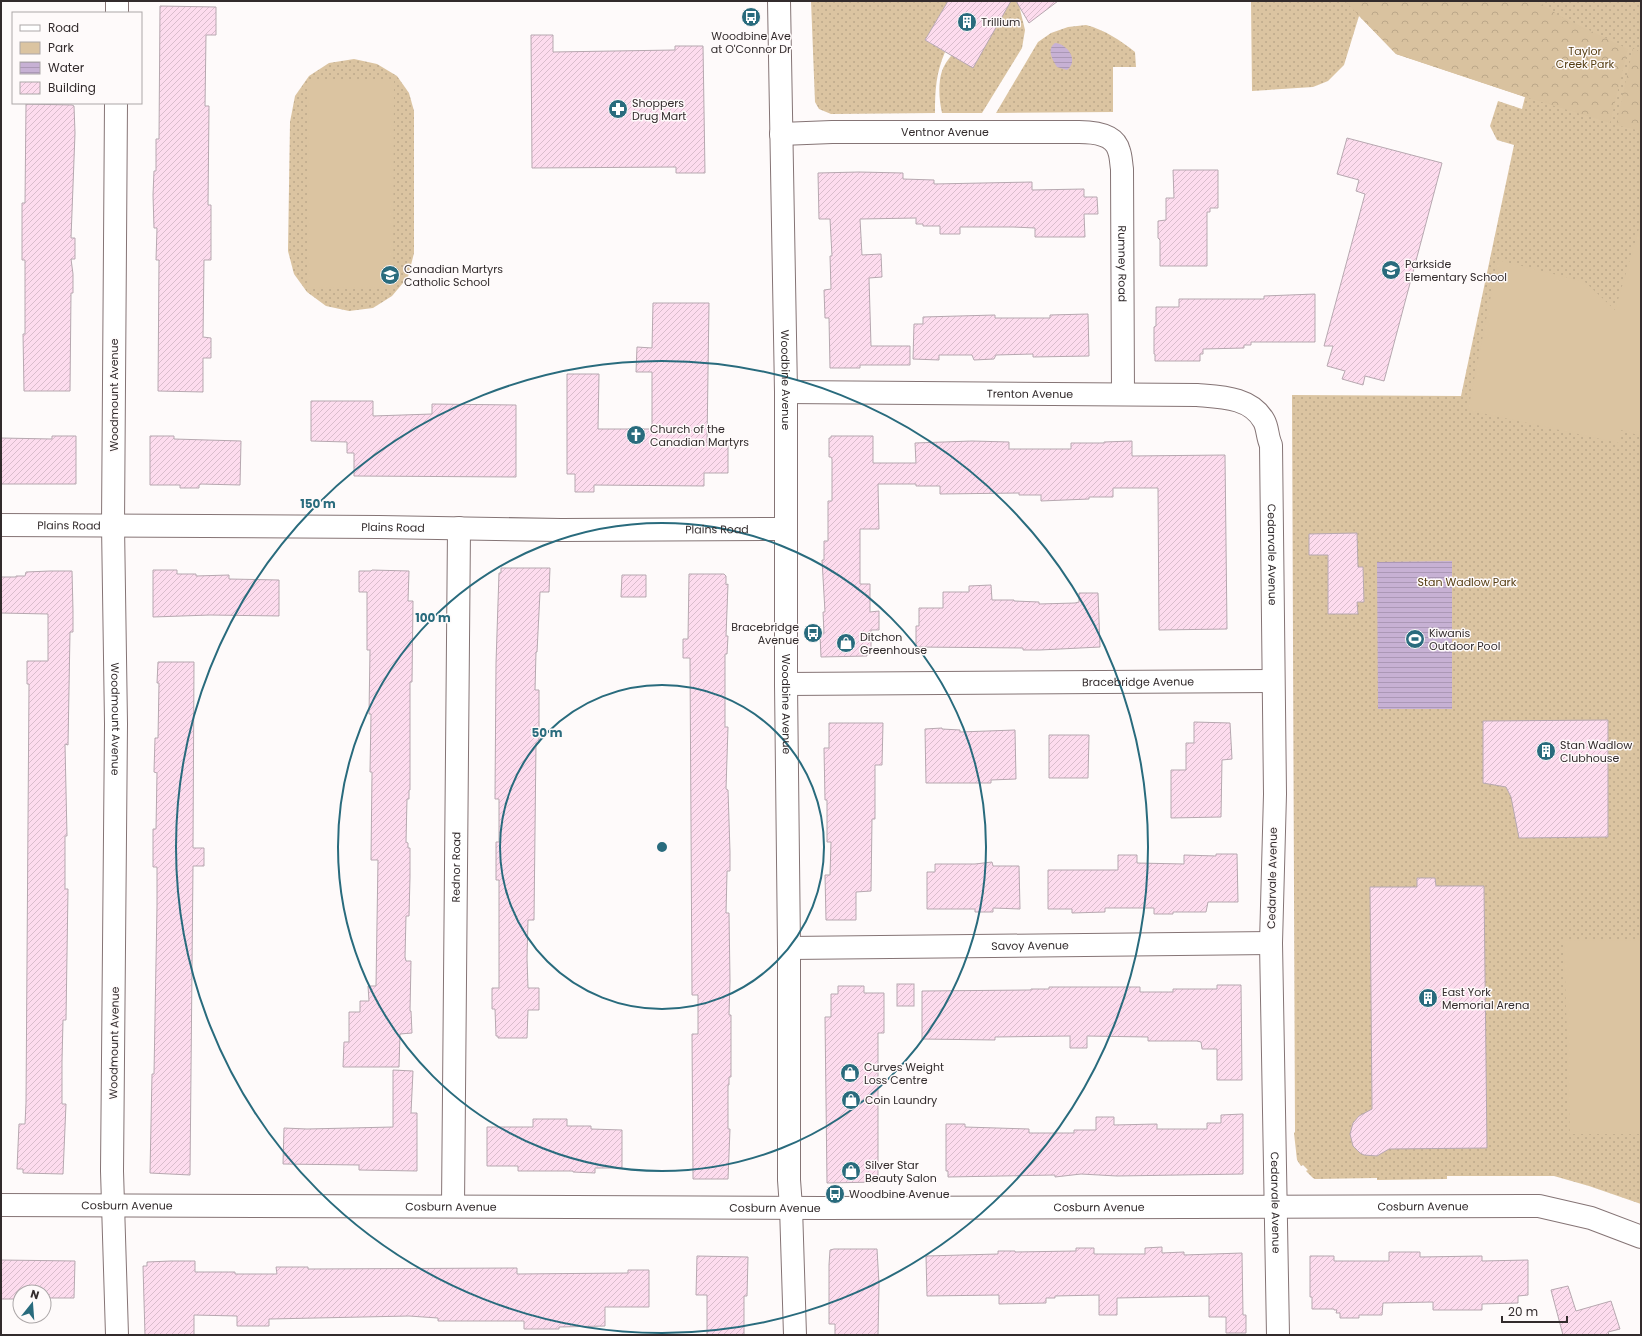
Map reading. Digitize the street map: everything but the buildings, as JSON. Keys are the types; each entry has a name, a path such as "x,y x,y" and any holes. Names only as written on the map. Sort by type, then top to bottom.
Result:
{"street":[{"path":"117,1 117,12"},
{"name":"Woodbine Avenue","path":"779,1 786,392 789,1180 794,1335"},
{"name":"Woodmount Avenue","path":"116,104 113,525 116,724 112,1171 117,1335"},
{"name":"Ventnor Avenue","path":"781,134 832,132 1090,132 1109,137"},
{"name":"Rumney Road","path":"1109,137 1119,149 1122,169 1123,394"},
{"name":"Trenton Avenue","path":"786,392 1123,394 1224,397 1242,401 1258,412 1265,422"},
{"name":"Cedarvale Avenue","path":"1265,422 1271,444 1275,794 1271,943 1278,1335"},
{"name":"Plains Road","path":"1,525 561,530 786,529"},
{"name":"Rednor Road","path":"453,1206 459,528"},
{"name":"Bracebridge Avenue","path":"786,684 1273,681"},
{"name":"Savoy Avenue","path":"789,948 1271,943"},
{"name":"Cosburn Avenue","path":"1,1205 791,1207 1539,1206 1591,1218 1641,1236"}],"green space":[{"path":"811,1 948,1 925,40 945,52 937,82 935,113 831,114 819,109 815,102"},
{"path":"1011,1 1018,1 1025,30 1022,48 982,113 942,113 939,86 942,71 946,63 962,44"},
{"name":"Stan Wadlow Park","path":"1251,1 1641,1 1641,1204 1589,1186 1554,1176 1447,1176 1447,1179 1377,1180 1377,1178 1315,1179 1306,1171 1308,1170 1303,1165 1301,1166 1297,1160 1294,1133 1292,395 1461,396 1514,145 1497,140 1490,126 1498,101 1522,109 1525,97 1396,54 1359,16 1344,65 1328,81 1313,87 1252,91"},
{"name":"Taylor Creek Park","path":"1345,1 1537,1 1560,16 1628,49 1610,123 1525,97 1396,54"},
{"path":"1086,25 1112,36 1135,52 1136,67 1113,67 1113,112 996,113 1038,42 1051,33 1068,27"},
{"path":"1633,48 1641,52 1641,131 1616,125"},
{"path":"354,59 377,64 397,76 409,93 414,111 414,253 408,277 392,296 373,308 349,311 326,306 307,292 294,274 288,251 290,122 295,96 309,76 329,63"},
{"path":"309,81 394,81 393,288 308,287"},
{"path":"1641,222 1641,436 1621,430 1619,443 1468,410 1498,260 1585,282 1615,310"},
{"path":"1564,940 1641,941 1641,1134 1570,1134"}],"water":[{"path":"1055,43 1064,46 1072,58 1072,62 1067,70 1057,67 1052,58 1051,48"},
{"name":"Kiwanis Outdoor Pool","path":"1452,561 1452,709 1378,709 1377,562"}],"place":[{"name":"Woodbine Ave at O'Connor Dr","path":"751,17"},
{"name":"Trillium","path":"967,22"},
{"name":"Shoppers Drug Mart","path":"618,109"},
{"name":"Parkside Elementary School","path":"1391,270"},
{"name":"Canadian Martyrs Catholic School","path":"390,275"},
{"name":"Church of the Canadian Martyrs","path":"636,435"},
{"name":"Bracebridge Avenue","path":"813,633"},
{"name":"Kiwanis Outdoor Pool","path":"1415,639"},
{"name":"Ditchon Greenhouse","path":"846,643"},
{"name":"Stan Wadlow Clubhouse","path":"1546,751"},
{"name":"East York Memorial Arena","path":"1428,998"},
{"name":"Curves Weight Loss Centre","path":"850,1073"},
{"name":"Coin Laundry","path":"851,1100"},
{"name":"Silver Star Beauty Salon","path":"851,1171"},
{"name":"Woodbine Avenue","path":"835,1194"}]}
